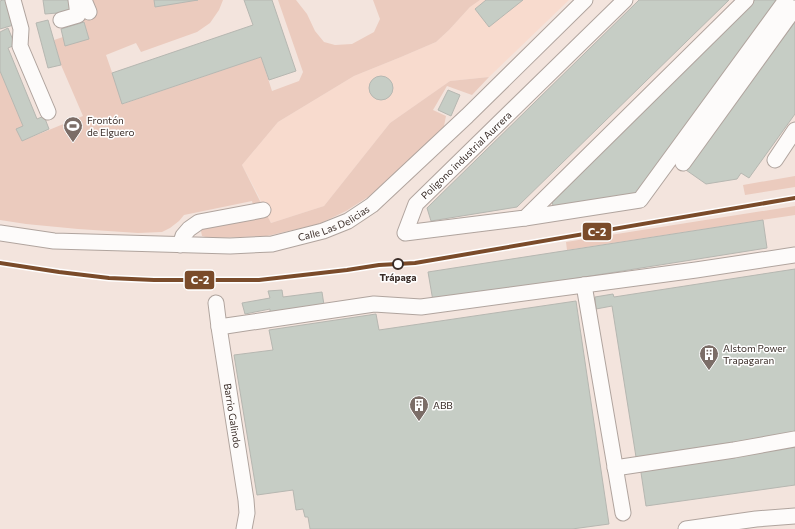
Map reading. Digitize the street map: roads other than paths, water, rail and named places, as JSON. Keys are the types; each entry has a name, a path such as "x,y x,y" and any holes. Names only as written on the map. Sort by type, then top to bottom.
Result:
{"street":[{"path":"13,0 21,29 20,46 48,112"},
{"path":"61,20 78,15 76,0"},
{"name":"Calle Las Delicias","path":"0,233 54,241 230,246 272,244 323,232 348,221 372,205 467,116 585,0"},
{"name":"Poligono industrial Aurrera","path":"625,0 416,204 405,233 525,218 640,200 786,0"},
{"path":"525,218 746,0"},
{"path":"683,163 795,8"},
{"path":"775,160 795,130"},
{"path":"180,245 183,236 189,228 199,222 263,210"},
{"path":"218,327 374,304 421,307 696,270 795,255"},
{"path":"584,285 623,513"},
{"name":"Barrio Galindo","path":"216,303 218,327 246,500 247,513 244,529"},
{"path":"615,468 795,439"},
{"path":"686,529 756,519 795,516"}],"place":[{"name":"Frontón de Elguero","path":"73,143"},
{"name":"Trápaga","path":"398,264"},
{"name":"Alstom Power Trapagaran","path":"709,371"},
{"name":"ABB","path":"419,422"}]}
